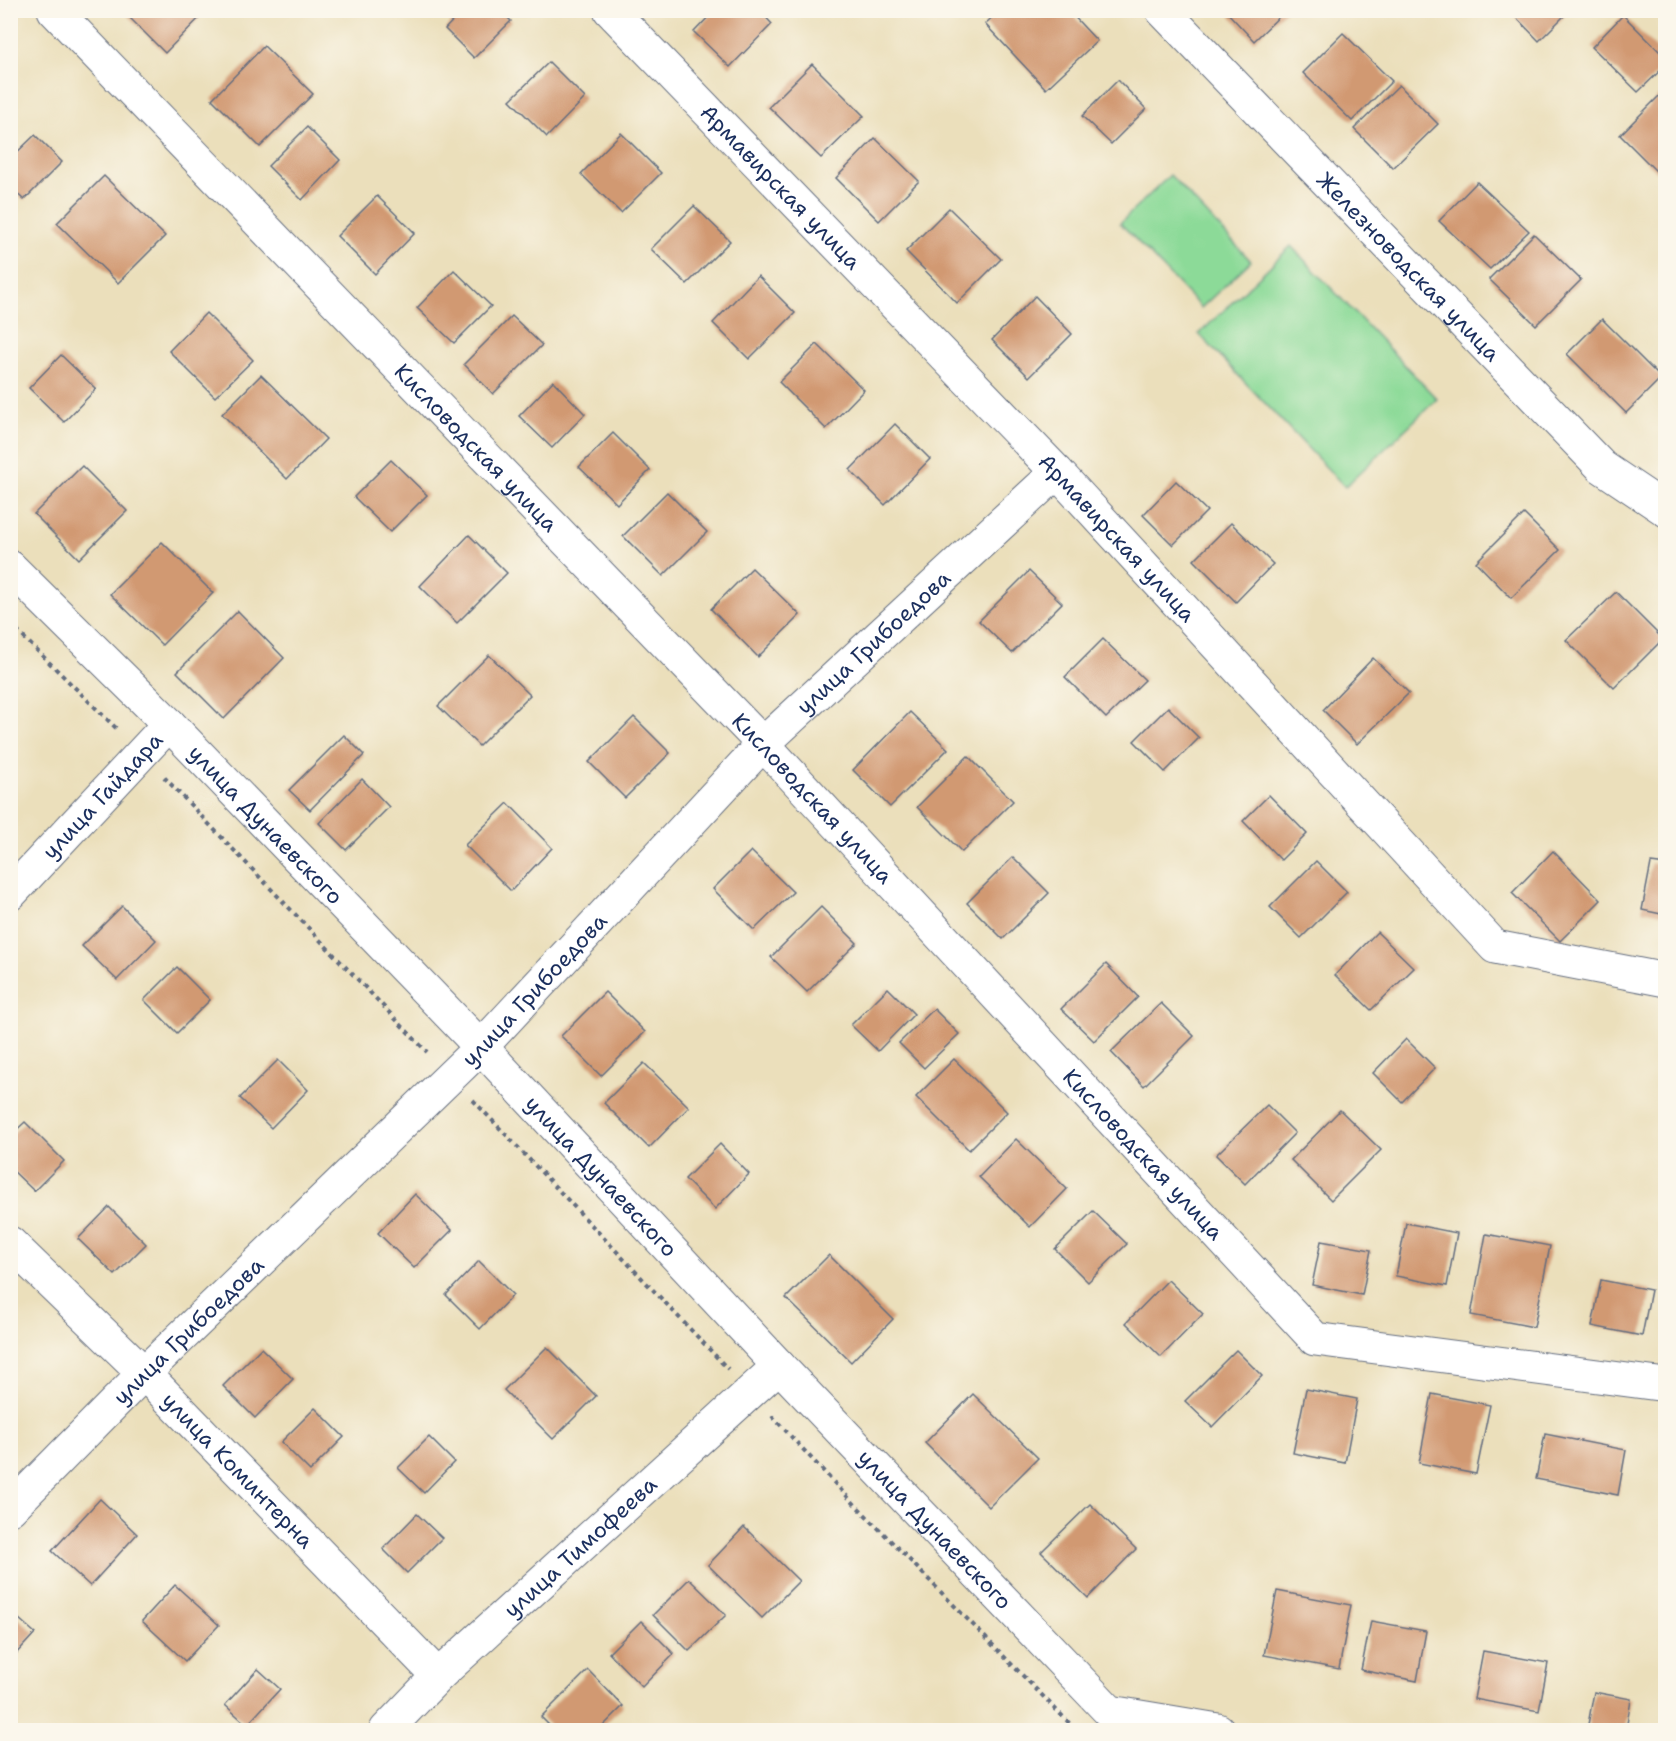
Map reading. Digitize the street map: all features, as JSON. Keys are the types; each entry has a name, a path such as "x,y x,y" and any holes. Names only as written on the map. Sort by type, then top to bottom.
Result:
{"street":[{"name":"Кисловодская улица","path":"54,10 764,744 1314,1340 1665,1385"},
{"name":"Армавирская улица","path":"610,10 1057,472 1495,947 1665,980"},
{"name":"Железноводская улица","path":"1162,10 1602,467 1665,510"},
{"name":"улица Грибоедова","path":"10,1509 144,1373 481,1047 764,744 1057,472"},
{"name":"улица Дунаевского","path":"10,567 169,724 481,1047 779,1366 1110,1712 1126,1723 1218,1731"},
{"name":"улица Гайдара","path":"10,894 169,724"},
{"name":"улица Коминтерна","path":"10,1243 144,1373 438,1677"},
{"name":"улица Тимофеева","path":"386,1731 438,1677 779,1366"}],"path":[{"path":"10,624 141,753 840,1489 1076,1731"}],"green space":[{"path":"1170,175 1251,261 1201,308 1120,223"},
{"path":"1291,246 1437,399 1345,487 1199,334"}],"building":[{"path":"129,10 207,10 165,53 126,14"},
{"path":"463,10 500,10 511,21 474,58 445,29"},
{"path":"715,10 759,10 772,24 730,67 694,32"},
{"path":"1000,10 1068,10 1097,41 1046,89 985,24"},
{"path":"1225,10 1286,10 1254,41"},
{"path":"1509,10 1570,10 1539,41"},
{"path":"1623,15 1666,58 1666,65 1638,92 1592,47"},
{"path":"1343,33 1392,81 1352,121 1303,73"},
{"path":"264,46 313,94 260,147 212,99"},
{"path":"549,62 585,98 547,137 510,100"},
{"path":"812,64 864,116 821,158 769,107"},
{"path":"1118,80 1146,109 1111,144 1082,116"},
{"path":"1399,85 1438,124 1393,168 1354,129"},
{"path":"1666,89 1666,181 1620,135"},
{"path":"307,127 340,160 302,200 268,166"},
{"path":"621,133 661,173 621,213 581,174"},
{"path":"35,135 62,162 24,200 10,187 10,159"},
{"path":"875,138 919,181 879,221 836,178"},
{"path":"104,176 165,236 118,283 57,223"},
{"path":"1477,182 1529,231 1490,269 1439,221"},
{"path":"377,196 415,233 375,274 337,236"},
{"path":"694,206 730,241 687,284 651,249"},
{"path":"949,208 1001,259 957,303 906,251"},
{"path":"1534,234 1581,280 1536,325 1489,279"},
{"path":"454,270 491,306 454,343 417,308"},
{"path":"758,276 795,313 749,359 713,323"},
{"path":"1035,296 1072,334 1029,377 992,340"},
{"path":"206,313 253,360 215,397 169,351"},
{"path":"512,316 542,345 493,394 464,364"},
{"path":"1602,319 1661,378 1626,413 1567,354"},
{"path":"817,344 864,390 826,429 779,382"},
{"path":"61,355 96,389 64,422 29,388"},
{"path":"261,375 326,439 287,479 222,414"},
{"path":"553,381 585,414 552,448 519,416"},
{"path":"895,424 930,459 885,505 850,470"},
{"path":"613,433 650,470 617,504 579,467"},
{"path":"391,460 427,495 390,532 354,497"},
{"path":"82,466 127,511 79,559 34,514"},
{"path":"1176,481 1207,511 1173,545 1143,515"},
{"path":"667,492 707,532 663,576 623,536"},
{"path":"1524,514 1560,550 1511,598 1476,562"},
{"path":"1231,523 1273,564 1236,602 1194,560"},
{"path":"469,535 507,573 457,623 420,586"},
{"path":"162,542 213,593 162,645 110,594"},
{"path":"752,568 800,615 758,657 711,609"},
{"path":"1029,571 1062,603 1012,653 979,621"},
{"path":"1616,592 1663,639 1614,688 1566,640"},
{"path":"238,611 284,658 224,719 177,672"},
{"path":"1103,639 1145,680 1106,718 1065,677"},
{"path":"489,655 530,695 479,746 438,706"},
{"path":"1373,658 1409,693 1357,744 1323,710"},
{"path":"1168,707 1199,738 1165,772 1134,741"},
{"path":"910,712 948,749 890,807 853,770"},
{"path":"634,717 670,753 625,798 589,762"},
{"path":"344,735 364,755 310,810 289,790"},
{"path":"968,756 1013,801 962,852 917,807"},
{"path":"362,779 389,807 346,850 319,823"},
{"path":"1269,795 1307,834 1281,860 1243,821"},
{"path":"508,803 552,848 511,891 465,845"},
{"path":"751,851 793,892 754,930 713,889"},
{"path":"1553,851 1601,900 1560,941 1512,893"},
{"path":"1013,857 1049,893 1003,939 967,903"},
{"path":"1316,861 1347,892 1301,938 1270,907"},
{"path":"1651,863 1666,865 1666,915 1642,910"},
{"path":"122,906 156,940 117,980 82,946"},
{"path":"821,907 857,943 807,992 771,957"},
{"path":"1377,932 1414,968 1371,1010 1335,975"},
{"path":"1106,964 1138,997 1094,1041 1061,1009"},
{"path":"177,967 210,1000 177,1033 144,1000"},
{"path":"888,988 914,1014 878,1051 851,1025"},
{"path":"605,992 645,1032 601,1076 561,1036"},
{"path":"1161,1003 1194,1036 1144,1086 1111,1052"},
{"path":"934,1009 959,1034 924,1068 899,1043"},
{"path":"1406,1039 1435,1068 1402,1102 1373,1073"},
{"path":"954,1059 1007,1112 969,1150 916,1097"},
{"path":"278,1060 308,1090 271,1128 240,1098"},
{"path":"644,1063 689,1107 649,1148 604,1103"},
{"path":"1267,1105 1295,1133 1245,1184 1216,1155"},
{"path":"1340,1110 1381,1150 1331,1200 1291,1160"},
{"path":"25,1122 64,1161 34,1191 10,1168 10,1136"},
{"path":"1016,1139 1067,1189 1030,1227 979,1177"},
{"path":"720,1144 749,1174 715,1209 685,1179"},
{"path":"415,1194 452,1230 414,1268 378,1233"},
{"path":"109,1207 146,1244 115,1275 78,1239"},
{"path":"1093,1211 1127,1244 1088,1282 1055,1249"},
{"path":"1406,1223 1457,1233 1447,1286 1396,1276"},
{"path":"1486,1234 1550,1246 1534,1327 1471,1315"},
{"path":"1321,1241 1371,1250 1362,1295 1312,1285"},
{"path":"829,1255 893,1319 851,1362 786,1298"},
{"path":"479,1261 513,1295 480,1329 446,1295"},
{"path":"1168,1280 1203,1314 1161,1357 1126,1323"},
{"path":"1601,1280 1651,1290 1642,1336 1592,1326"},
{"path":"547,1347 596,1396 553,1439 504,1390"},
{"path":"261,1348 293,1379 255,1418 223,1386"},
{"path":"1236,1350 1262,1376 1212,1427 1185,1401"},
{"path":"1306,1389 1357,1399 1345,1463 1293,1453"},
{"path":"973,1394 1038,1458 989,1507 925,1443"},
{"path":"1432,1394 1490,1405 1476,1474 1419,1463"},
{"path":"315,1408 344,1437 310,1471 281,1442"},
{"path":"1545,1434 1626,1450 1618,1495 1536,1479"},
{"path":"429,1437 454,1462 424,1493 398,1468"},
{"path":"100,1499 137,1534 90,1586 52,1551"},
{"path":"1090,1504 1136,1549 1088,1598 1041,1552"},
{"path":"417,1514 442,1538 407,1573 383,1549"},
{"path":"744,1527 799,1581 762,1618 708,1565"},
{"path":"689,1579 726,1615 689,1651 653,1615"},
{"path":"175,1585 219,1625 185,1661 142,1621"},
{"path":"1277,1591 1351,1605 1339,1669 1264,1655"},
{"path":"10,1611 35,1633 12,1658 10,1657"},
{"path":"641,1621 674,1654 642,1687 609,1653"},
{"path":"1371,1621 1426,1631 1417,1681 1361,1670"},
{"path":"1483,1651 1548,1663 1539,1711 1474,1699"},
{"path":"258,1669 280,1689 247,1725 225,1705"},
{"path":"588,1670 623,1706 599,1730 554,1730 541,1717"},
{"path":"1594,1692 1631,1699 1626,1730 1587,1730"}]}
